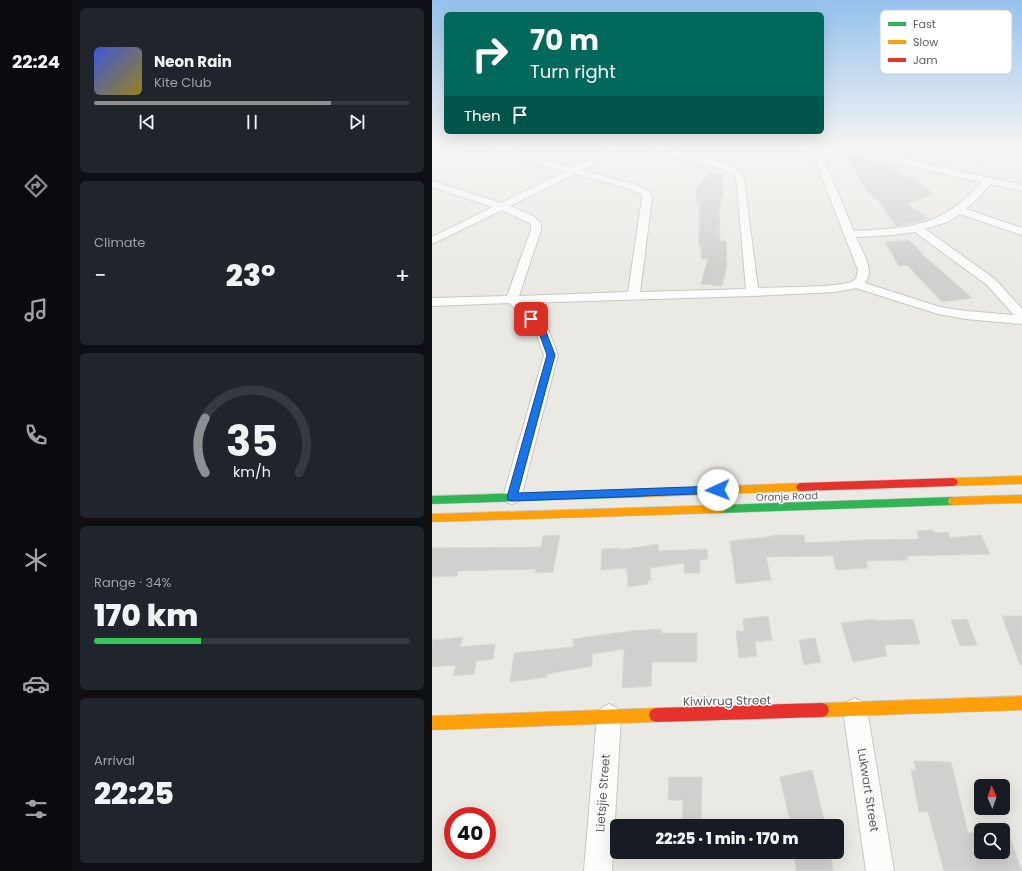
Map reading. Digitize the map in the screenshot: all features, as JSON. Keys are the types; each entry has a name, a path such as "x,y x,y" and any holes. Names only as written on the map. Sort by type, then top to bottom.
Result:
{"street":[{"path":"446,189 500,206 533,220 536,226 512,300"},
{"path":"432,241 536,189"},
{"path":"634,295 647,195 637,189"},
{"path":"741,189 752,292"},
{"path":"830,189 864,270 862,279 857,284"},
{"path":"850,234 894,232 918,229 940,222 959,210 982,189"},
{"path":"959,210 1022,232"},
{"path":"918,229 991,282 1022,317"},
{"path":"432,302 752,292 835,288 857,284 938,310 966,316 1022,320"},
{"path":"512,300 541,329 551,355 512,497"},
{"path":"432,500 1022,480"},
{"name":"Oranje Road","path":"432,518 1022,499"},
{"name":"Kiwivrug Street","path":"432,724 609,716 855,710 1022,703"},
{"name":"Lukwart Street","path":"855,710 880,871"},
{"name":"Lietsjie Street","path":"598,871 609,716"}],"building":[{"path":"697,189 723,189 723,198 720,198 721,208 719,208 720,241 726,241 727,266 722,286 701,284 708,259 701,259 701,248 699,244 700,201 696,201"},
{"path":"866,189 927,189 933,194 907,204 930,219 896,226 878,200"},
{"path":"909,240 922,254 972,298 942,302 907,265 899,266 885,242"},
{"path":"933,530 935,533 948,532 950,538 981,535 990,554 907,556 908,560 866,561 868,568 836,570 833,556 766,557 771,580 736,584 730,541 774,535 804,535 805,543 919,539 917,531"},
{"path":"560,535 553,572 535,573 536,569 458,571 457,576 432,577 432,548 541,547 543,536"},
{"path":"658,544 659,551 707,549 708,559 700,560 700,573 684,573 684,563 650,568 651,580 647,581 648,584 628,587 627,568 601,570 602,549 619,548 619,550"},
{"path":"768,616 772,640 755,642 757,656 739,658 736,631 744,631 743,619"},
{"path":"1002,616 1022,616 1022,665 1020,665"},
{"path":"875,619 875,621 913,619 920,644 884,645 887,656 853,662 841,623"},
{"path":"967,619 977,645 960,646 951,620"},
{"path":"661,629 661,633 697,633 697,662 652,662 651,686 622,688 624,649 592,654 592,666 547,674 547,677 510,682 514,653 573,647 573,639 631,631"},
{"path":"463,637 460,647 495,644 493,659 476,661 474,674 453,676 456,665 432,667 432,640"},
{"path":"815,638 821,662 804,665 799,640"},
{"path":"914,761 951,762 968,833 974,833 974,859 1010,859 1010,837 1022,871 944,871 928,812 919,812 911,770 916,770"},
{"path":"812,770 824,819 789,819 780,777"},
{"path":"669,777 702,777 701,819 682,819 683,800 668,800"},
{"path":"795,859 831,859 833,871 796,871"}],"traffic: fast":[{"path":"432,500 645,493"},
{"path":"720,509 953,501"}],"traffic: slow":[{"path":"953,482 1022,480"},
{"path":"645,493 801,487"},
{"path":"953,501 1022,499"},
{"path":"432,518 720,509"},
{"path":"822,710 1022,703"},
{"path":"432,723 656,715"}],"traffic: jam":[{"path":"801,487 953,482"},
{"path":"656,715 822,710"}],"route":[{"path":"531,319 541,329 551,355 512,497 718,490"}]}
